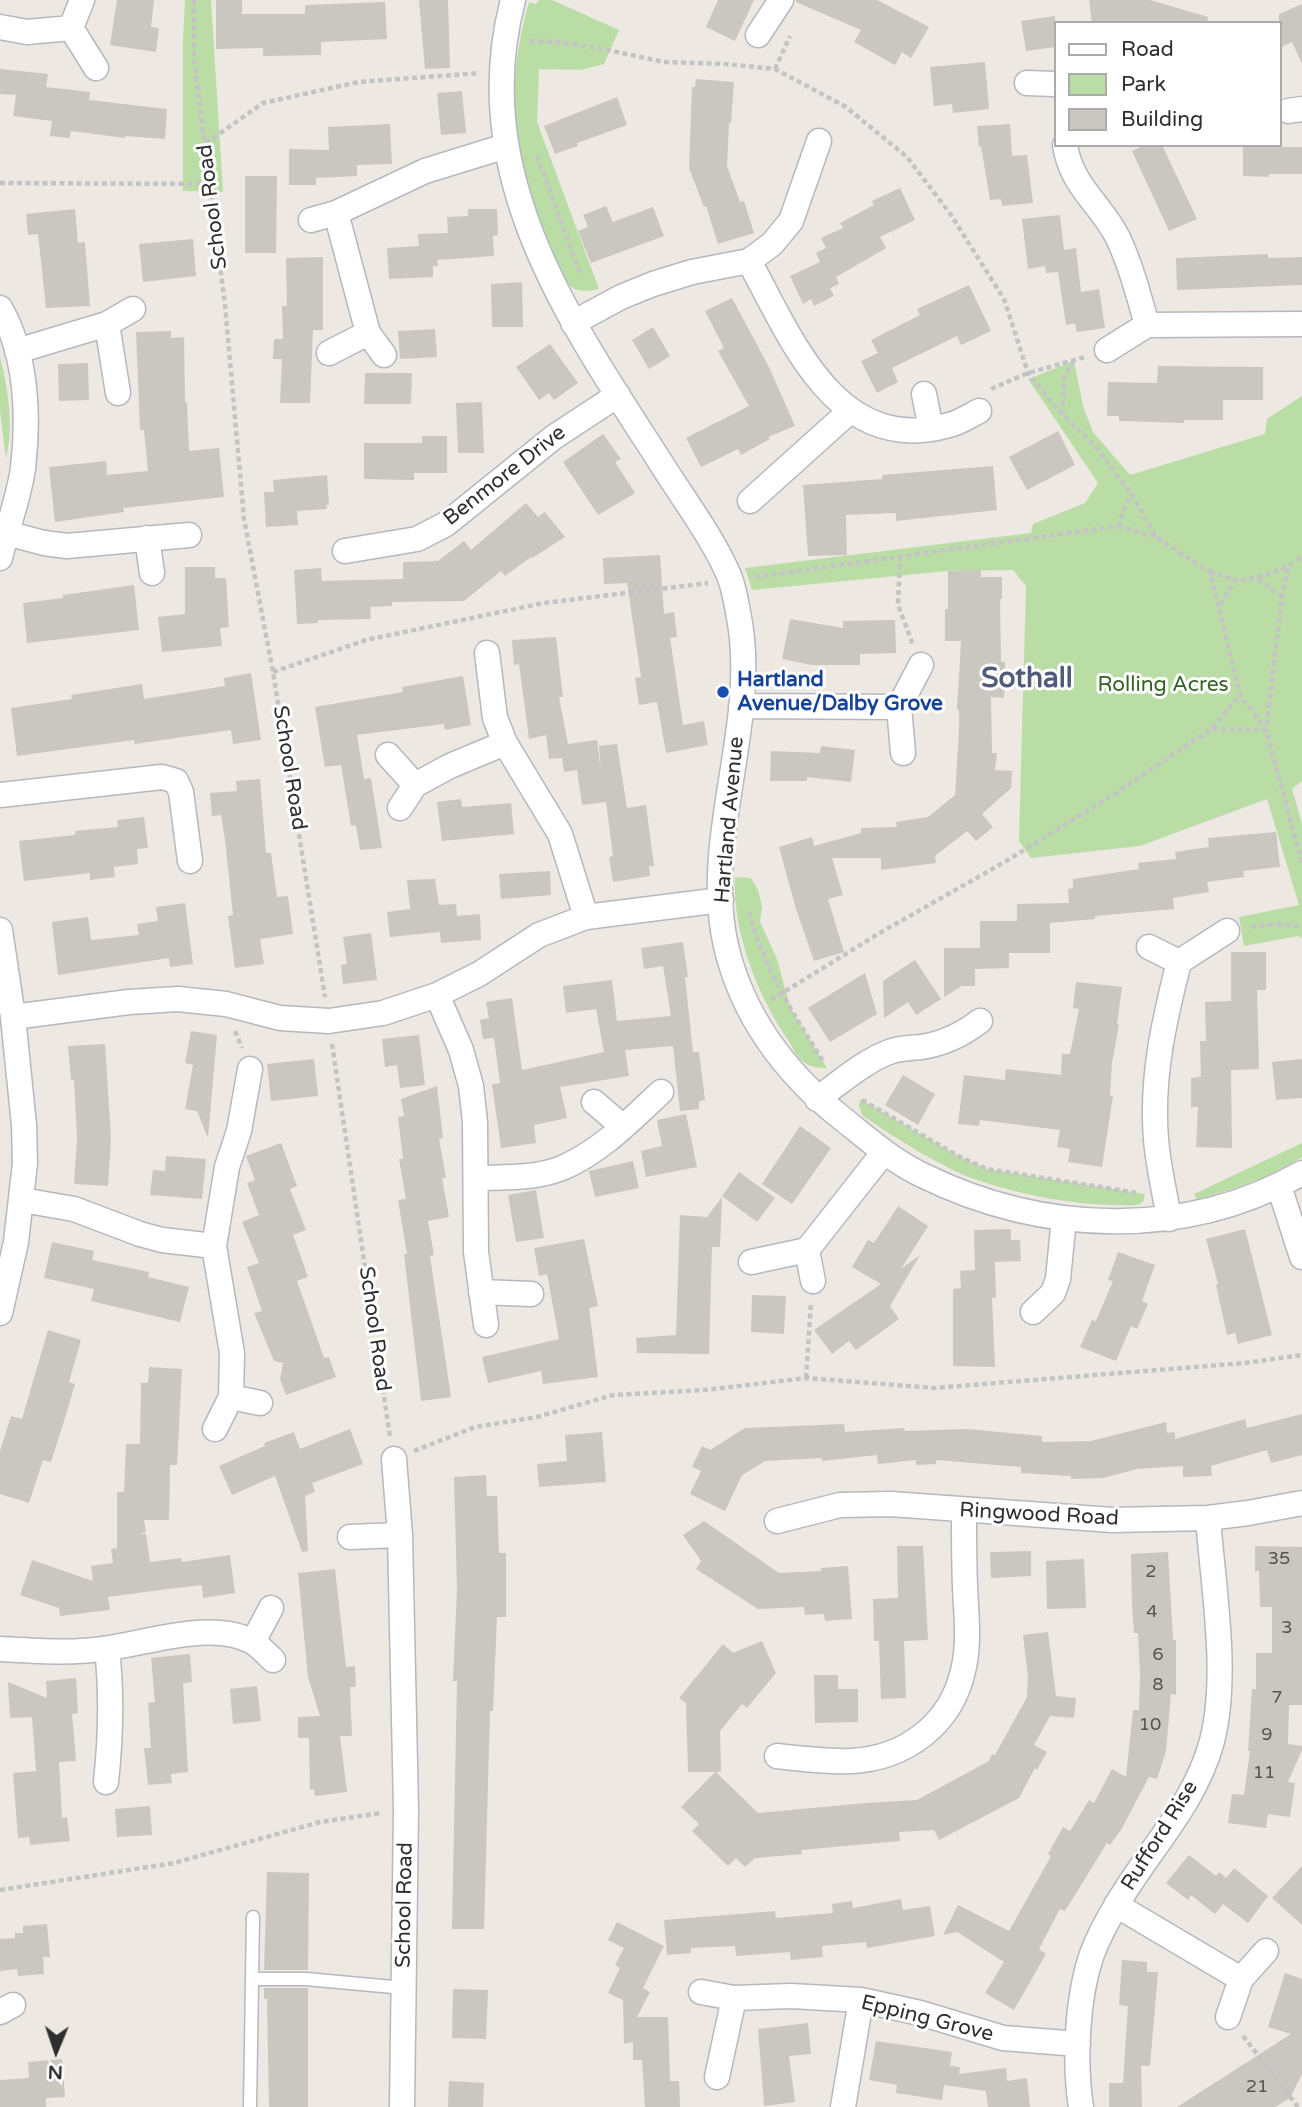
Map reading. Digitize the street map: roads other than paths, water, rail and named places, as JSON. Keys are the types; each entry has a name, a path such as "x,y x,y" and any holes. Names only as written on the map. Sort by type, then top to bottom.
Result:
{"street":[{"path":"71,28 82,0"},
{"name":"Hartland Avenue","path":"513,0 500,72 501,110 517,195 536,246 573,323 691,509 731,580 741,629 744,666 726,820 721,900 726,945 738,984 750,1012 778,1056 827,1092 884,1152 918,1173 968,1196 1012,1209 1064,1218 1121,1222 1167,1208 1222,1208 1279,1186 1302,1173"},
{"path":"758,35 782,0"},
{"path":"0,27 27,32 71,28"},
{"path":"71,28 96,68"},
{"path":"1027,83 1054,83"},
{"path":"573,323 653,284 692,272 749,261 772,244 790,221 819,141"},
{"path":"311,220 336,213 425,171 506,146"},
{"path":"1065,147 1079,184 1117,236 1131,270 1147,325"},
{"path":"336,213 368,333 384,355"},
{"path":"749,261 793,340 822,385 850,411 876,426 905,432 952,425 979,411"},
{"path":"0,308 17,351 26,408 23,470 0,558"},
{"path":"17,351 107,324 133,309"},
{"path":"107,324 118,393"},
{"path":"1107,350 1147,325 1302,324"},
{"path":"329,353 368,333"},
{"path":"924,394 931,429"},
{"name":"Benmore Drive","path":"345,551 417,538 446,524 554,437 618,395"},
{"path":"750,501 850,411"},
{"path":"6,533 67,546 189,535"},
{"path":"147,538 152,573"},
{"path":"487,653 495,718 505,743 560,834 586,917"},
{"path":"904,754 899,707 921,665"},
{"path":"741,706 899,707"},
{"path":"400,808 415,785 450,766 505,743"},
{"path":"388,755 415,785"},
{"path":"0,795 162,777 176,781 181,792 190,861"},
{"path":"13,1017 129,1002 178,999 238,1007 280,1018 329,1021 383,1013 438,995 479,974 539,935 586,917 721,900"},
{"path":"0,930 13,1017 24,1125 22,1200 0,1313"},
{"path":"1167,1208 1156,1140 1155,1088 1162,1031 1180,962 1227,931"},
{"path":"1149,947 1180,962"},
{"path":"438,995 461,1050 471,1086 475,1122 476,1252 486,1325"},
{"path":"827,1092 872,1059 894,1050 925,1047 946,1040 969,1030 980,1021"},
{"path":"215,1429 231,1397 232,1353 214,1246 227,1167 239,1131 250,1069"},
{"path":"476,1178 525,1176 560,1169 587,1154 623,1127 661,1092"},
{"path":"594,1102 623,1127"},
{"path":"751,1262 807,1251 884,1152"},
{"path":"1279,1186 1302,1256"},
{"path":"22,1200 74,1209 162,1240 214,1246"},
{"path":"1033,1312 1053,1293 1058,1279 1064,1218"},
{"path":"807,1251 813,1281"},
{"path":"481,1292 531,1294"},
{"path":"231,1397 260,1403"},
{"name":"School Road","path":"394,1459 400,1535 406,1810 402,2107"},
{"name":"Ringwood Road","path":"777,1521 840,1505 891,1504 1112,1520 1208,1518 1302,1503"},
{"path":"777,1756 828,1761 883,1757 912,1744 935,1726 954,1700 964,1670 967,1633 964,1511"},
{"name":"Rufford Rise","path":"1081,2107 1078,2044 1082,1999 1092,1954 1116,1905 1180,1814 1203,1768 1211,1742 1217,1714 1219,1655 1208,1518"},
{"path":"350,1537 400,1535"},
{"path":"253,1642 271,1608"},
{"path":"0,1649 48,1652 107,1648 176,1635 225,1633 253,1642 273,1660"},
{"path":"106,1782 111,1739 107,1648"},
{"path":"1116,1905 1241,1979"},
{"path":"1228,2017 1241,1979 1266,1951"},
{"name":"Epping Grove","path":"701,1992 734,1998 791,1996 861,2000 920,2013 1003,2038 1078,2044"},
{"path":"717,2077 734,1998"},
{"path":"843,2107 861,2000"}],"lane":[{"path":"250,2107 253,1917"},
{"path":"252,1979 306,1979 404,1988"}],"place":[{"name":"Hartland Avenue/Dalby Grove","path":"723,692"}],"district":[{"name":"Sothall","path":"1027,680"}],"park label":[{"name":"Rolling Acres","path":"1163,685"}]}
